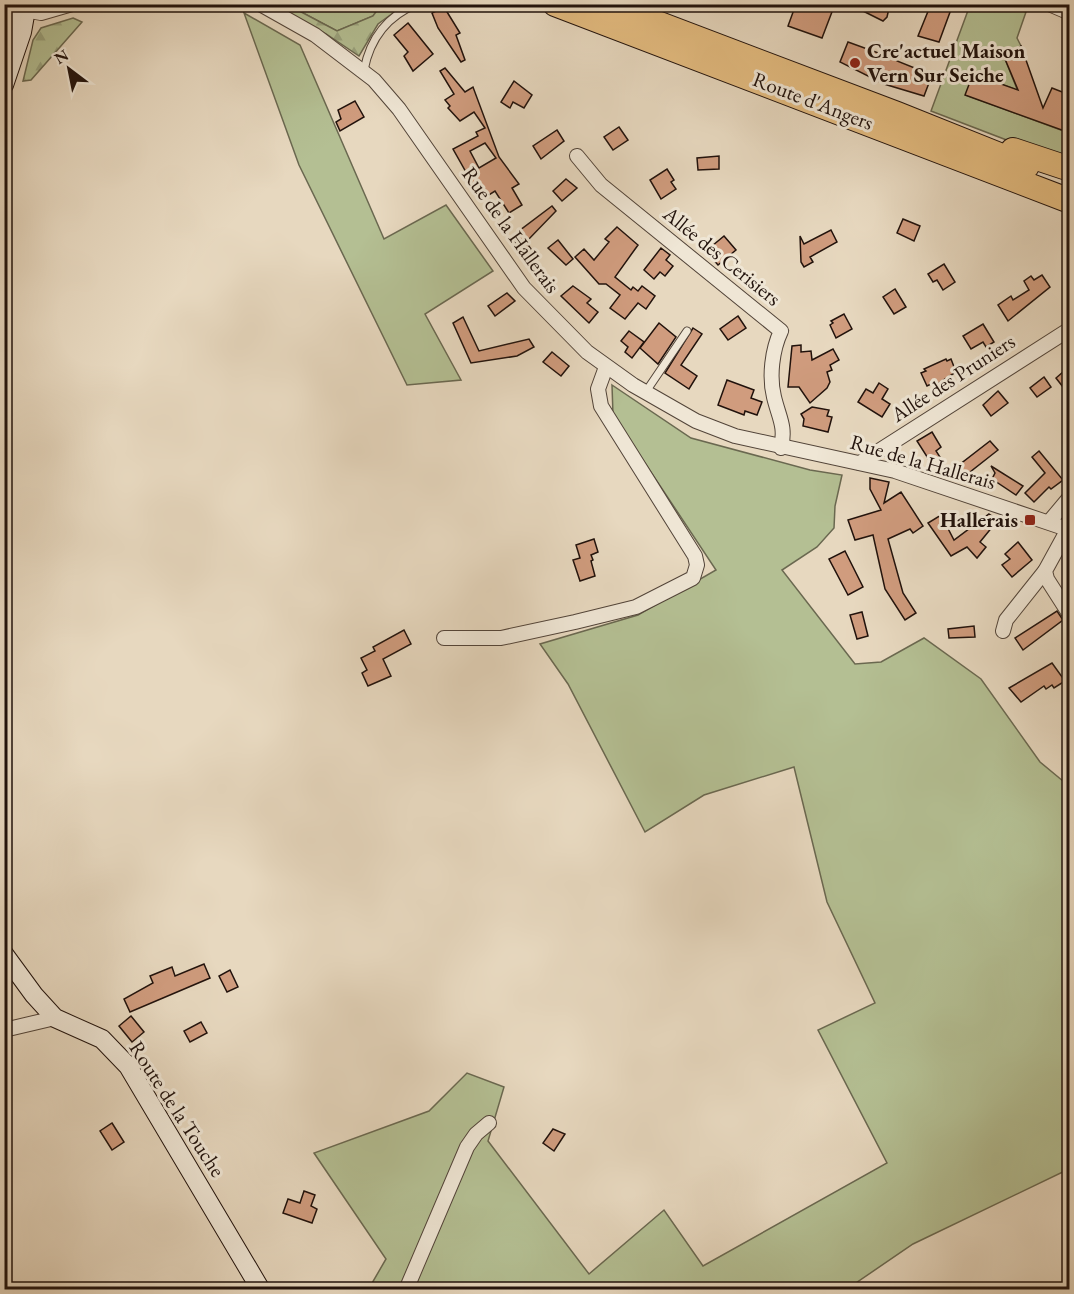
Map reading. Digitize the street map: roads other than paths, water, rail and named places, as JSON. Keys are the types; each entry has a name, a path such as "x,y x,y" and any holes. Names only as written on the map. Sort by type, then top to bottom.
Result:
{"highway":[{"name":"Route d'Angers","path":"555,4 1070,201"},
{"name":"Route d'Angers","path":"607,4 897,114 1070,183"},
{"path":"897,114 939,121 1070,170"}],"street":[{"path":"20,6 41,13 72,4"},
{"name":"Rue de la Hallerais","path":"260,4 315,35 364,70 399,109 524,288 566,333 606,367 645,393 696,421 735,436 781,448 860,463 942,486 1069,530"},
{"path":"1049,4 1070,12"},
{"path":"4,58 20,6"},
{"path":"4,85 9,77 20,6"},
{"name":"Allée des Cerisiers","path":"577,156 601,185 781,331 774,353 772,376 774,399 784,429 781,448"},
{"name":"Allée des Pruniers","path":"860,463 1070,328"},
{"path":"444,638 501,638 585,620 636,607 693,578 697,565 695,556 602,406 598,389 606,367"},
{"path":"1048,522 1070,496"},
{"path":"1003,631 1006,620 1045,571 1069,530"},
{"path":"1045,571 1047,579 1070,615"},
{"name":"Route de la Touche","path":"4,954 34,995 55,1018 102,1040 128,1066 261,1290"},
{"path":"4,1030 55,1018"},
{"path":"406,1290 467,1147 476,1134 489,1123"}],"lane":[{"path":"364,70 377,35 388,21 402,10 417,4"},
{"path":"645,393 687,331"}],"place":[{"name":"Cre'actuel Maison Vern Sur Seiche","path":"855,63"},
{"name":"Hallerais","path":"1030,520"}]}
